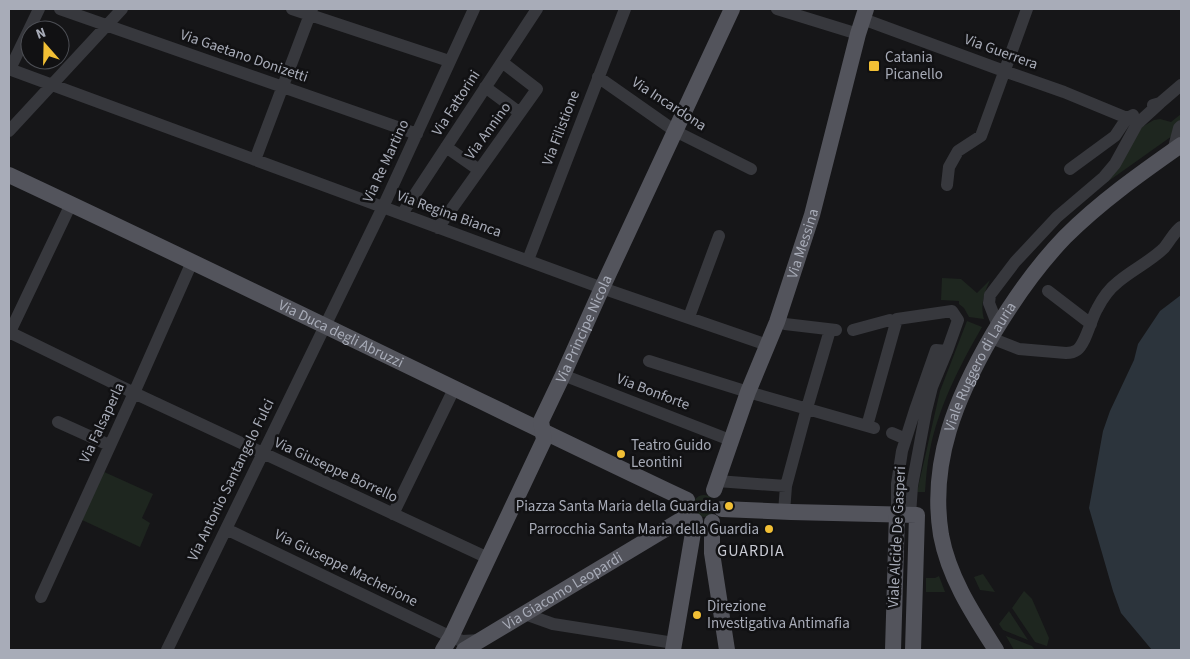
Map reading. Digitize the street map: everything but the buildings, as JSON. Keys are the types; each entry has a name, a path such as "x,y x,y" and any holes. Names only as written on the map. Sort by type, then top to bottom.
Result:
{"main road":[{"name":"Via Principe Nicola","path":"447,644 544,440 541,421 732,9"},
{"name":"Via Messina","path":"674,646 699,494 730,440 777,322 812,214 863,21"},
{"name":"Viale Ruggero di Lauria","path":"996,650 968,607 954,579 942,536 938,502 941,462 949,428 966,385 994,332 1045,258 1066,236 1106,201 1177,148"},
{"name":"Via Duca degli Abruzzi","path":"9,175 325,324 454,389 542,430 699,494"},
{"path":"699,494 721,498 722,509 720,515 712,522 702,524 699,494"},
{"name":"Via Giacomo Leopardi","path":"464,650 662,532 699,494"},
{"path":"722,509 908,515"},
{"name":"Viale Alcide De Gasperi","path":"893,650 908,515"},
{"name":"Viale Alcide De Gasperi","path":"908,515 913,650"},
{"path":"712,522 712,553 727,650"}],"street":[{"path":"10,69 39,9"},
{"name":"Via Gaetano Donizetti","path":"60,9 417,134"},
{"path":"9,131 122,9"},
{"path":"292,9 311,12 449,61"},
{"name":"Via Re Martino","path":"325,324 383,207 474,9"},
{"name":"Via Fattorini","path":"402,214 537,9"},
{"name":"Via Filistione","path":"528,260 625,9"},
{"name":"Via Guerrera","path":"777,9 863,21 1064,92 1127,118"},
{"path":"947,185 948,167 958,151 981,136 1027,9"},
{"path":"255,160 311,12"},
{"name":"Via Annino","path":"438,228 538,89 502,62"},
{"name":"Via Regina Bianca","path":"10,69 602,288 767,345"},
{"name":"Via Incardona","path":"598,76 676,131 752,169"},
{"path":"1181,85 1137,124 1115,164 1094,186 1057,217 1015,262 990,295 989,303 994,332 1019,350 1066,354 1073,352 1078,349 1105,295 1117,282 1165,247 1181,227"},
{"path":"485,87 520,113"},
{"path":"1070,169 1115,136 1127,118 1160,103"},
{"path":"1177,148 1179,128 1181,126"},
{"path":"446,147 479,170"},
{"path":"1094,186 1106,201"},
{"path":"9,333 71,204"},
{"path":"689,318 719,236"},
{"name":"Via Falsaperla","path":"40,597 192,262"},
{"path":"1048,291 1091,324"},
{"name":"Viale Alcide De Gasperi","path":"893,320 952,311 958,320 947,351 936,350 906,438 897,484 908,515"},
{"path":"649,360 748,392 871,427 893,320 842,330 786,324"},
{"name":"Via Antonio Santangelo Fulci","path":"167,650 325,324"},
{"path":"787,512 786,483 807,408 842,330"},
{"name":"Via Giuseppe Borrello","path":"9,333 488,558"},
{"name":"Via Bonforte","path":"563,375 730,440"},
{"path":"393,514 454,389"},
{"path":"58,422 109,445"},
{"path":"699,494 786,483"},
{"name":"Via Giuseppe Macherione","path":"226,529 447,644 462,640 481,640"},
{"path":"525,614 553,624 674,646"}],"shaded area":[{"path":"1181,114 1181,122 1172,136 1103,185 1142,127 1154,120 1160,119 1171,122"},
{"path":"942,278 961,279 977,293 990,280 983,299 984,319 969,317 964,308 959,304 959,301 941,300"},
{"path":"1181,295 1181,650 1152,650 1121,613 1089,508 1103,431 1110,411 1134,360 1138,344 1160,311"},
{"path":"967,321 982,327 958,372 938,418 927,466 925,492 917,492 940,391"},
{"path":"102,471 153,494 142,518 150,523 140,547 80,519"},
{"path":"704,495 714,502 715,506 708,516 704,517 694,510 693,506 700,496"},
{"path":"983,574 995,592 980,590 974,577"},
{"path":"939,576 945,592 926,592 926,578"},
{"path":"1024,591 1032,599 1049,638 1047,646 1035,642 1012,608"},
{"path":"1009,611 1028,640 1003,630 999,624"},
{"path":"1006,636 1032,646 1035,650 1014,650"}],"place":[{"name":"Catania Picanello","path":"874,66"},
{"name":"Teatro Guido Leontini","path":"621,454"},
{"name":"Piazza Santa Maria della Guardia","path":"729,506"},
{"name":"Parrocchia Santa Maria della Guardia","path":"769,529"},
{"name":"Direzione Investigativa Antimafia","path":"697,615"}],"district":[{"name":"GUARDIA","path":"751,551"}]}
